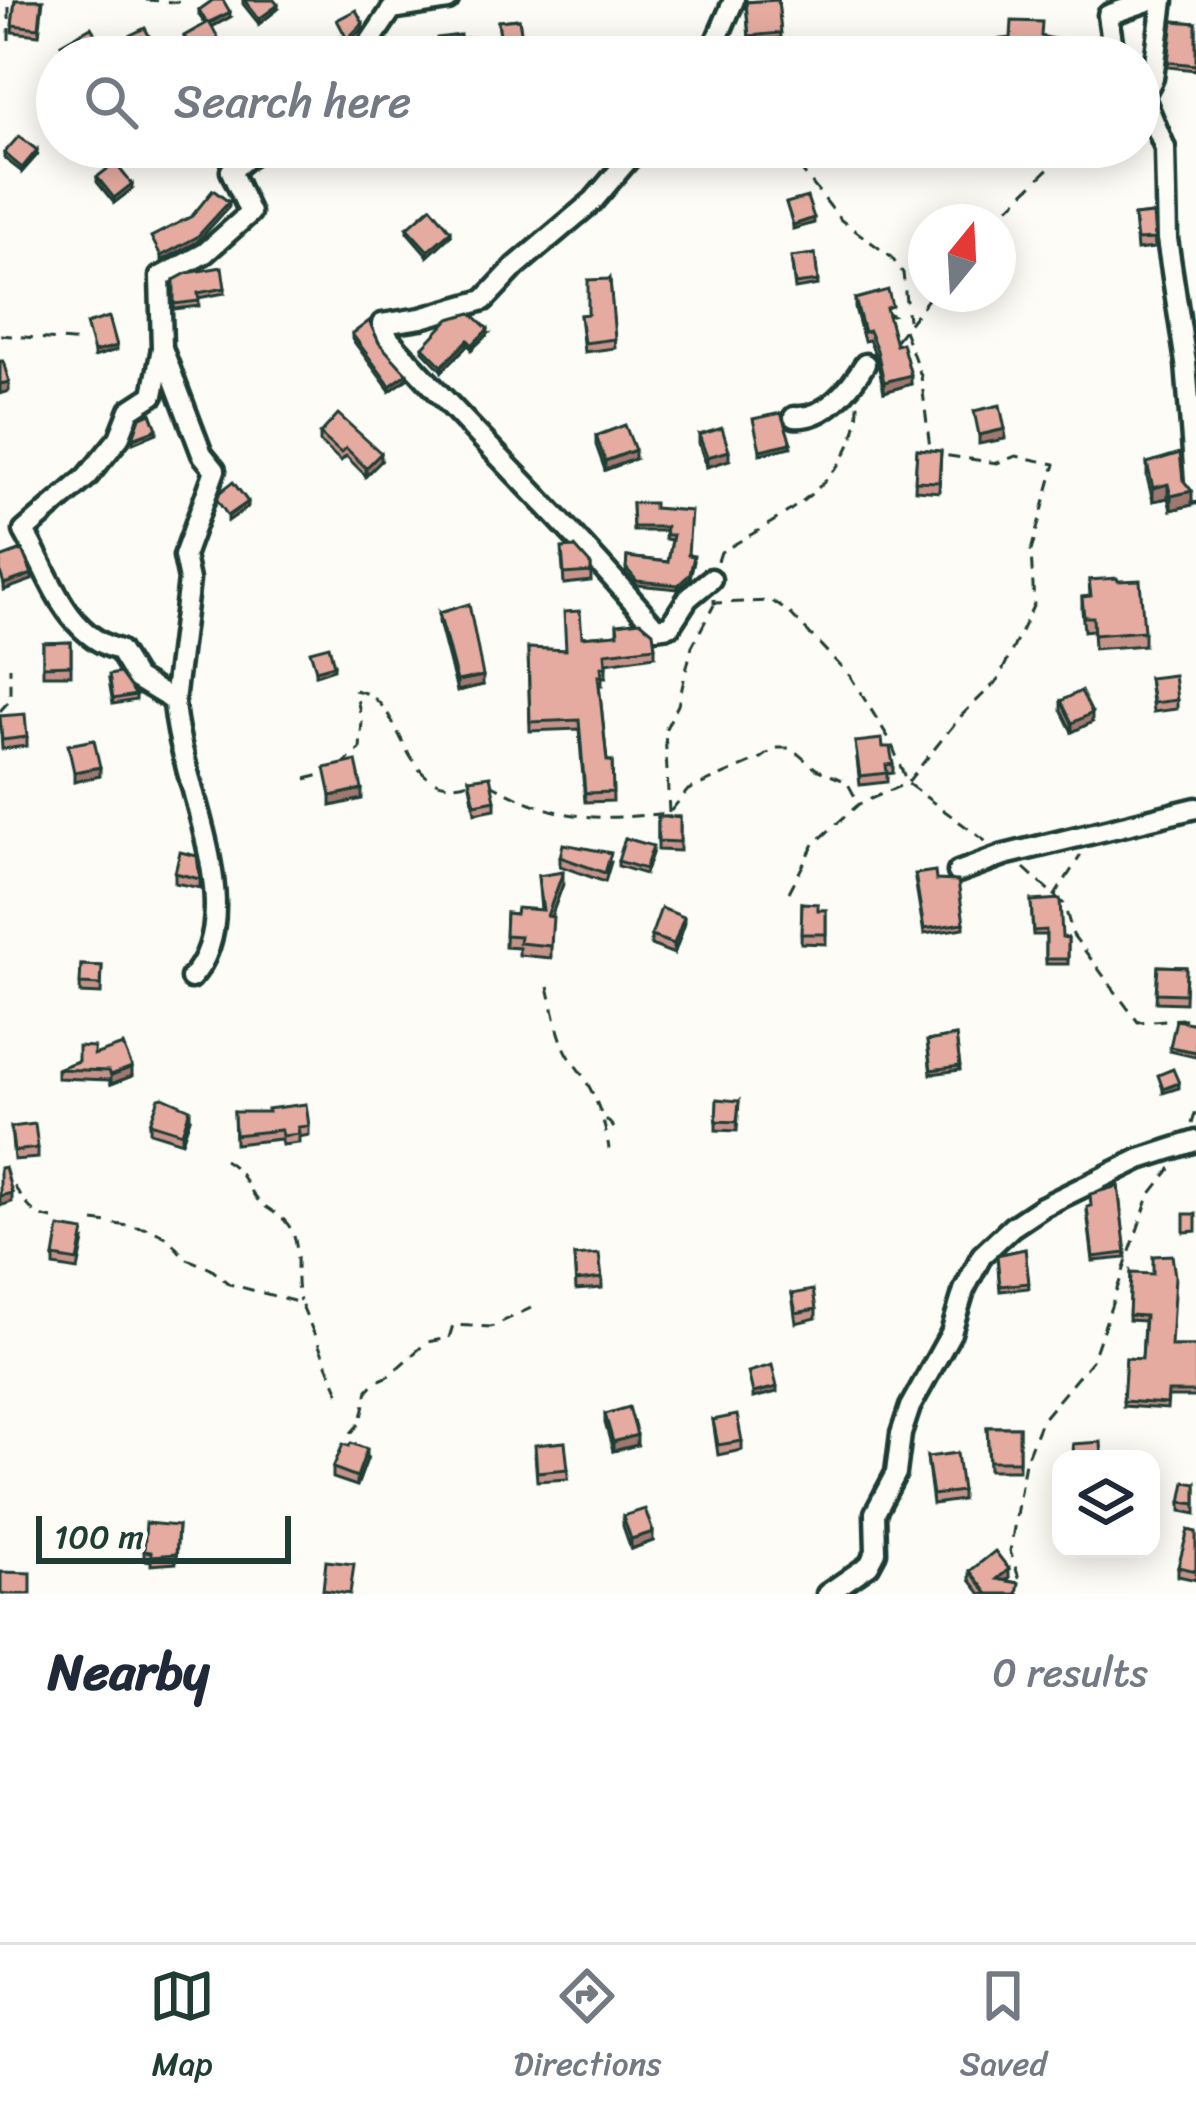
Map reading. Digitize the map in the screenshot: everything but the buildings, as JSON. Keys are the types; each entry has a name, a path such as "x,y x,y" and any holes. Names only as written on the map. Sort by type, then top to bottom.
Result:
{"street":[{"path":"374,36 392,9 448,0"},
{"path":"719,36 734,0"},
{"path":"1112,36 1108,15 1151,0"},
{"path":"1158,36 1163,0"},
{"path":"1160,135 1165,148 1167,239 1186,363 1196,492"},
{"path":"174,701 136,678 118,650 103,645 63,608 24,531 87,477 119,438 130,410 153,395 162,348 160,277 205,253 250,213 231,171 235,168"},
{"path":"621,168 592,201 484,300 421,319 382,324 389,339 486,447 596,558 656,628 670,626 688,598 711,579"},
{"path":"162,348 202,454 215,470 184,556 189,580 174,701 176,730 217,892 206,962 191,978"},
{"path":"794,417 805,418 849,389 865,364"},
{"path":"958,872 1006,854 1196,808"},
{"path":"827,1594 869,1565 875,1552 875,1513 896,1473 910,1407 951,1333 964,1290 982,1255 1042,1207 1140,1159 1194,1142"}],"path":[{"path":"9,0 9,40"},
{"path":"146,0 188,2"},
{"path":"800,168 841,220 891,257 903,273 908,322"},
{"path":"1012,204 1049,168"},
{"path":"888,343 899,339 917,312"},
{"path":"788,892 814,844 859,804 907,783 960,717 998,680 1034,604 1031,551 1054,464 1016,456 997,463 957,460 930,452 921,376 903,328"},
{"path":"0,335 83,341"},
{"path":"669,813 665,730 677,705 692,646 715,603 711,579 721,552 830,480 859,423 858,392 865,364"},
{"path":"715,603 772,601 790,613 850,676 890,740 907,783 1006,854 1064,904 1073,934 1138,1022 1196,1018"},
{"path":"0,711 10,700 10,667"},
{"path":"306,779 334,771 360,749 362,721 355,690 374,698 423,775 457,786 481,778 554,813 597,820 669,813 688,790 776,748 790,748 816,769 848,782 859,804"},
{"path":"1054,897 1094,833"},
{"path":"548,987 572,1061 582,1070 604,1118 616,1130"},
{"path":"604,1118 609,1150"},
{"path":"1019,1578 1010,1551 1013,1526 1025,1462 1041,1421 1094,1359 1149,1196 1194,1142"},
{"path":"224,1160 239,1169 255,1200 279,1214 291,1229 297,1245 301,1303 340,1395"},
{"path":"0,1171 12,1180 28,1209 39,1218 53,1220"},
{"path":"94,1221 150,1229 168,1238 185,1258 230,1284 301,1303"},
{"path":"351,1433 361,1422 368,1390 427,1342 449,1338 453,1325 491,1327 533,1307"}]}
